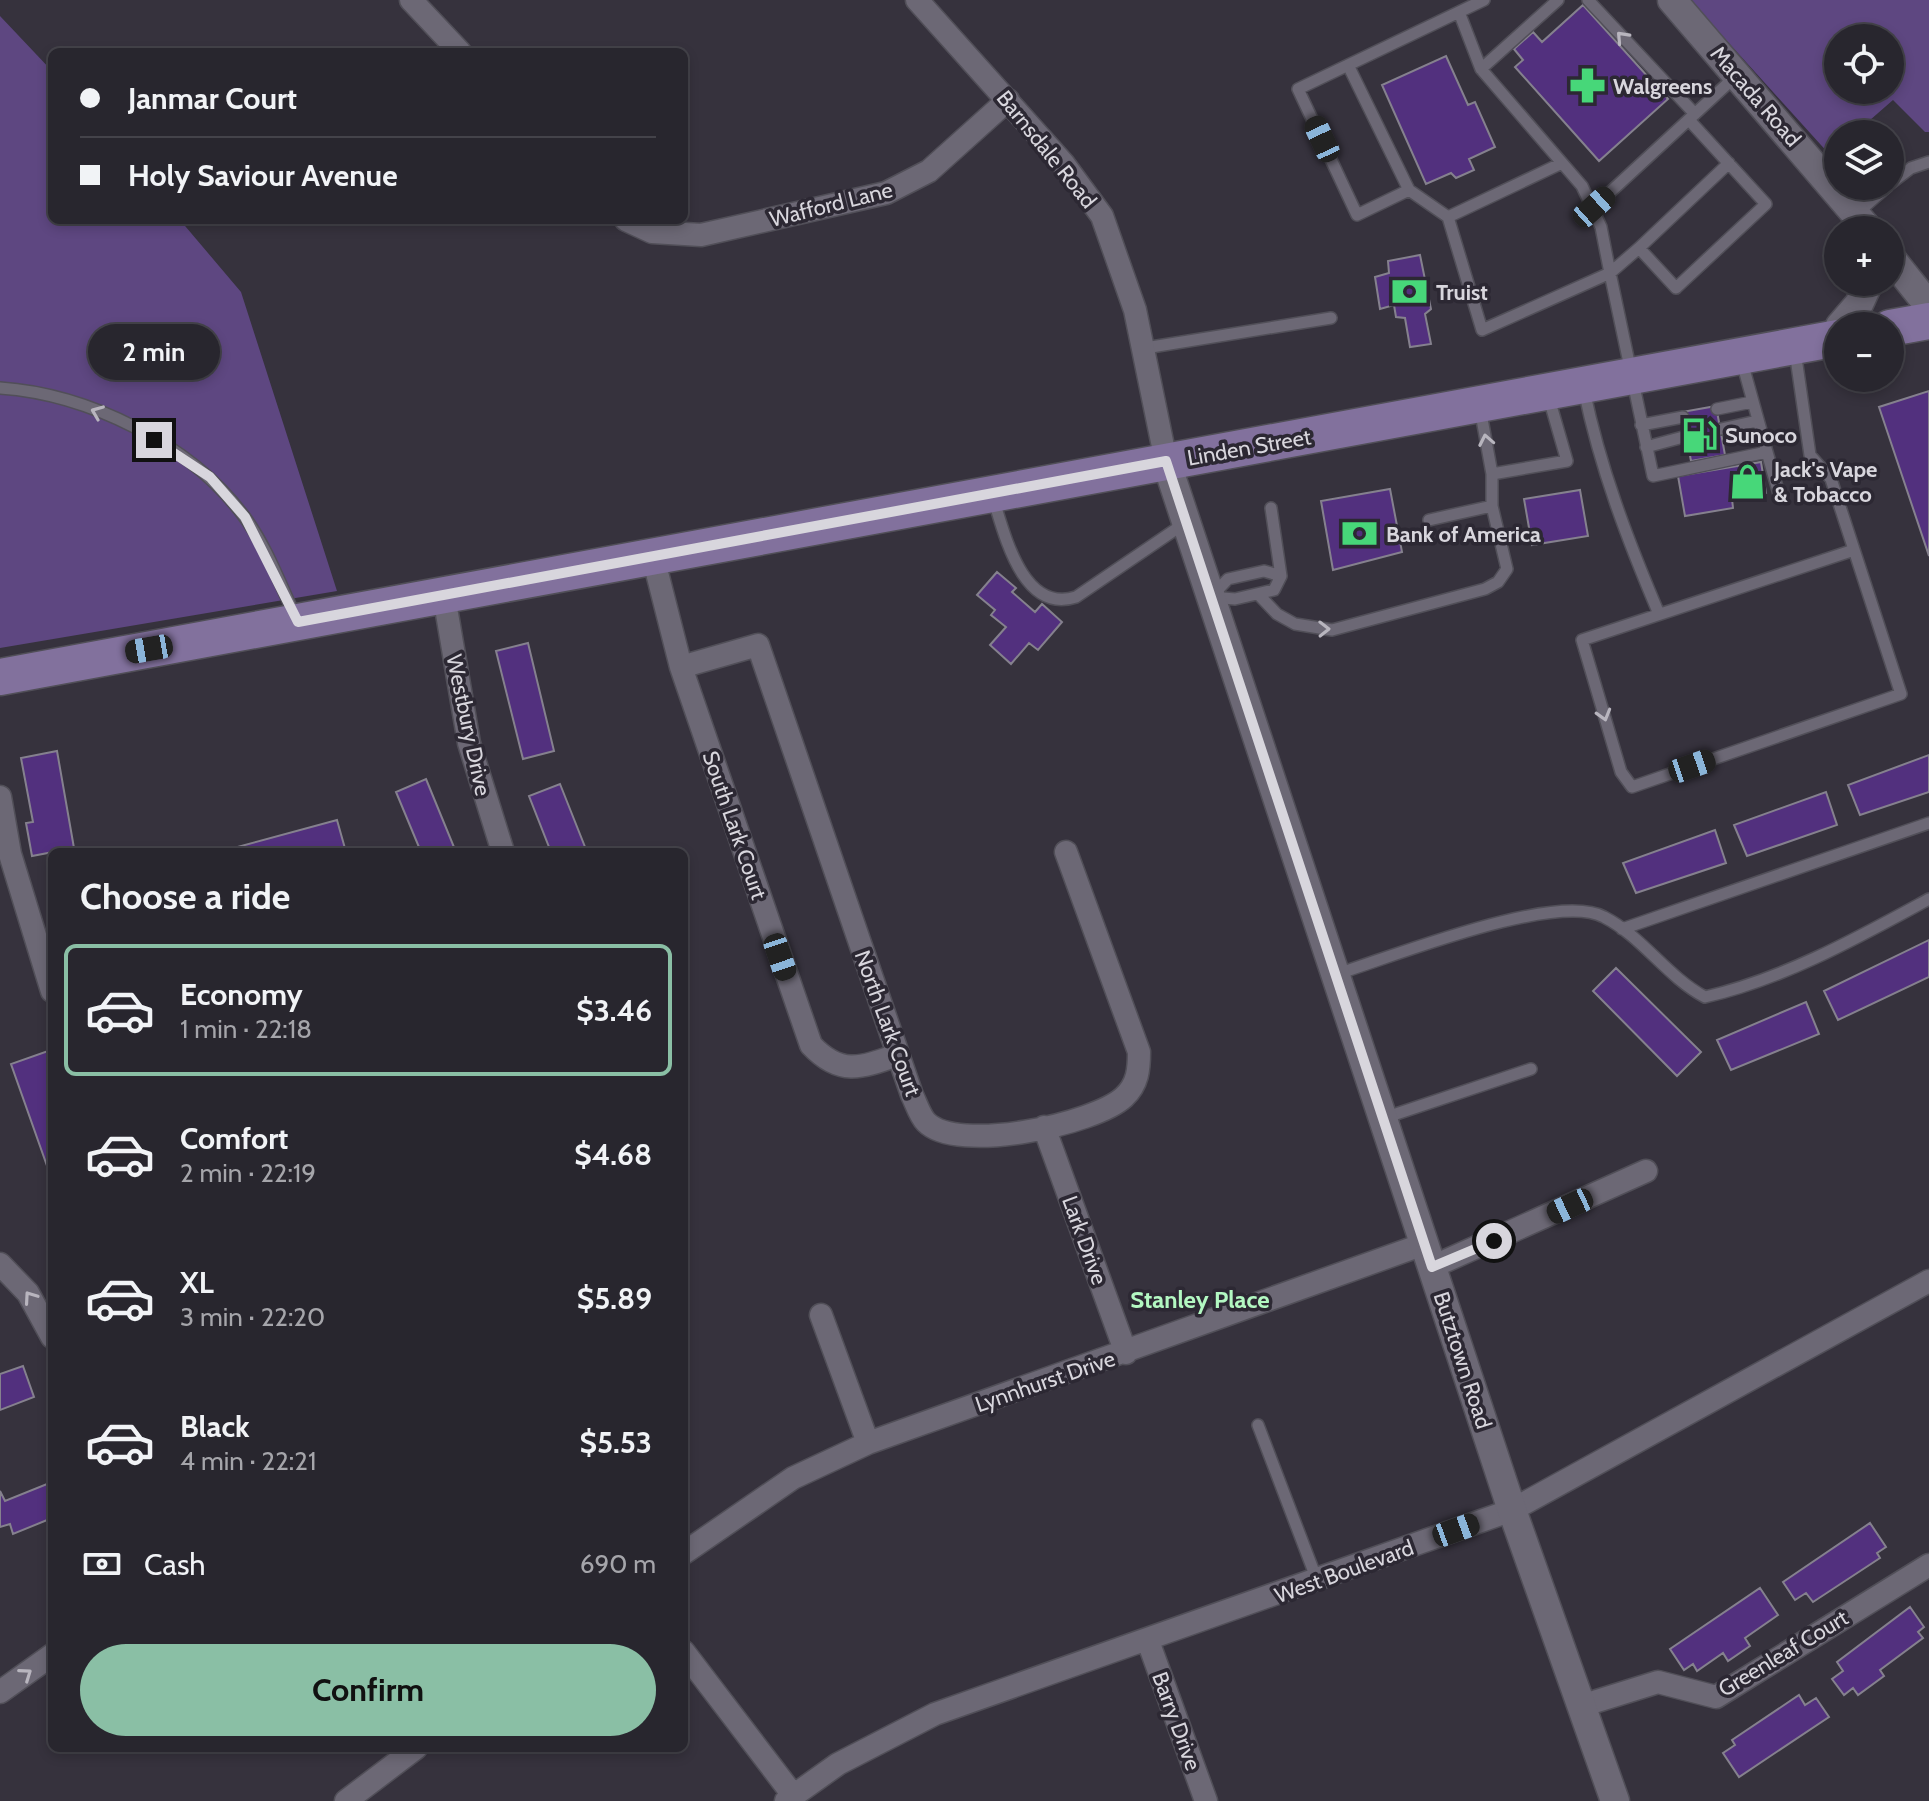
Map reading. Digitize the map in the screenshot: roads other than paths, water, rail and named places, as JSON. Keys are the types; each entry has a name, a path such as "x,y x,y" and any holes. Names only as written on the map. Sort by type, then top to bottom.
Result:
{"main road":[{"path":"1904,325 1929,321"},
{"name":"Linden Street","path":"0,677 1583,386 1824,337"}],"street":[{"path":"411,0 456,48"},
{"name":"Barnsdale Road","path":"917,0 1063,163 1102,216 1124,274 1145,348 1166,461"},
{"name":"Macada Road","path":"1672,0 1857,216"},
{"name":"Wafford Lane","path":"635,224 652,232 701,235 886,193 929,171 1008,100"},
{"path":"1904,275 1929,306"},
{"path":"1851,312 1863,296"},
{"name":"Butztown Road","path":"1166,461 1512,1510 1615,1801"},
{"name":"South Lark Court","path":"653,557 681,667 811,1045 827,1061 856,1068 897,1055"},
{"name":"Westbury Drive","path":"444,596 469,743 502,848"},
{"name":"North Lark Court","path":"681,667 758,645 897,1055 926,1122 944,1131 982,1137 1044,1127 1112,1105 1136,1082 1139,1052 1066,852"},
{"path":"0,797 10,854 48,978"},
{"name":"Lark Drive","path":"1044,1127 1126,1353"},
{"name":"Lynnhurst Drive","path":"688,1550 781,1486 868,1443 1126,1353 1428,1256 1646,1171"},
{"path":"0,1264 28,1293 48,1330"},
{"name":"West Boulevard","path":"789,1798 838,1764 935,1714 1512,1510 1929,1281"},
{"path":"821,1315 868,1443"},
{"name":"Greenleaf Court","path":"1581,1706 1658,1682 1716,1697 1929,1565"},
{"name":"Barry Drive","path":"1148,1641 1206,1801"},
{"path":"0,1692 48,1658"},
{"path":"688,1658 789,1798"},
{"path":"346,1801 411,1752"}],"lane":[{"path":"1409,190 1357,215 1298,89 1484,0"},
{"path":"1481,69 1558,0"},
{"path":"1588,0 1766,204 1676,288 1639,248"},
{"path":"1459,12 1481,69 1562,163 1594,207 1653,476 1767,452"},
{"path":"1348,65 1409,190 1448,217 1482,330 1610,273 1729,163"},
{"path":"1594,207 1738,74"},
{"path":"1904,173 1929,162"},
{"path":"1448,217 1562,163"},
{"path":"1145,348 1331,318"},
{"path":"1741,356 1779,494"},
{"path":"1824,357 1810,455 1831,479 1901,694 1632,787 1621,772 1582,640 1854,550"},
{"path":"1583,386 1596,450 1631,549 1659,614"},
{"path":"0,388 93,410 154,440 210,477 245,517 298,622"},
{"path":"1492,474 1567,461 1548,392"},
{"path":"1717,409 1752,402"},
{"path":"1258,594 1277,614 1295,624 1332,630 1485,589 1498,582 1507,569 1492,506 1492,474 1479,405"},
{"path":"1641,425 1683,417"},
{"path":"1721,429 1757,421"},
{"path":"1646,447 1687,436"},
{"path":"991,493 1023,575 1038,593 1062,602 1076,597 1186,522"},
{"path":"1429,520 1492,506"},
{"path":"1211,597 1235,599 1274,590 1281,576 1271,508"},
{"path":"1211,597 1228,579 1264,571 1281,576"},
{"path":"1622,929 1929,823"},
{"path":"1337,974 1524,915 1584,910 1608,918 1644,946 1669,973 1705,997 1763,980 1844,944 1929,899"},
{"path":"1383,1118 1531,1069"},
{"path":"1258,1425 1317,1580"}],"place":[{"name":"Walgreens","path":"1587,86"},
{"name":"Truist","path":"1410,292"},
{"name":"Sunoco","path":"1699,435"},
{"name":"Jack's Vape & Tobacco","path":"1748,482"},
{"name":"Bank of America","path":"1360,534"}],"district":[{"name":"Stanley Place","path":"1200,1300"}]}
